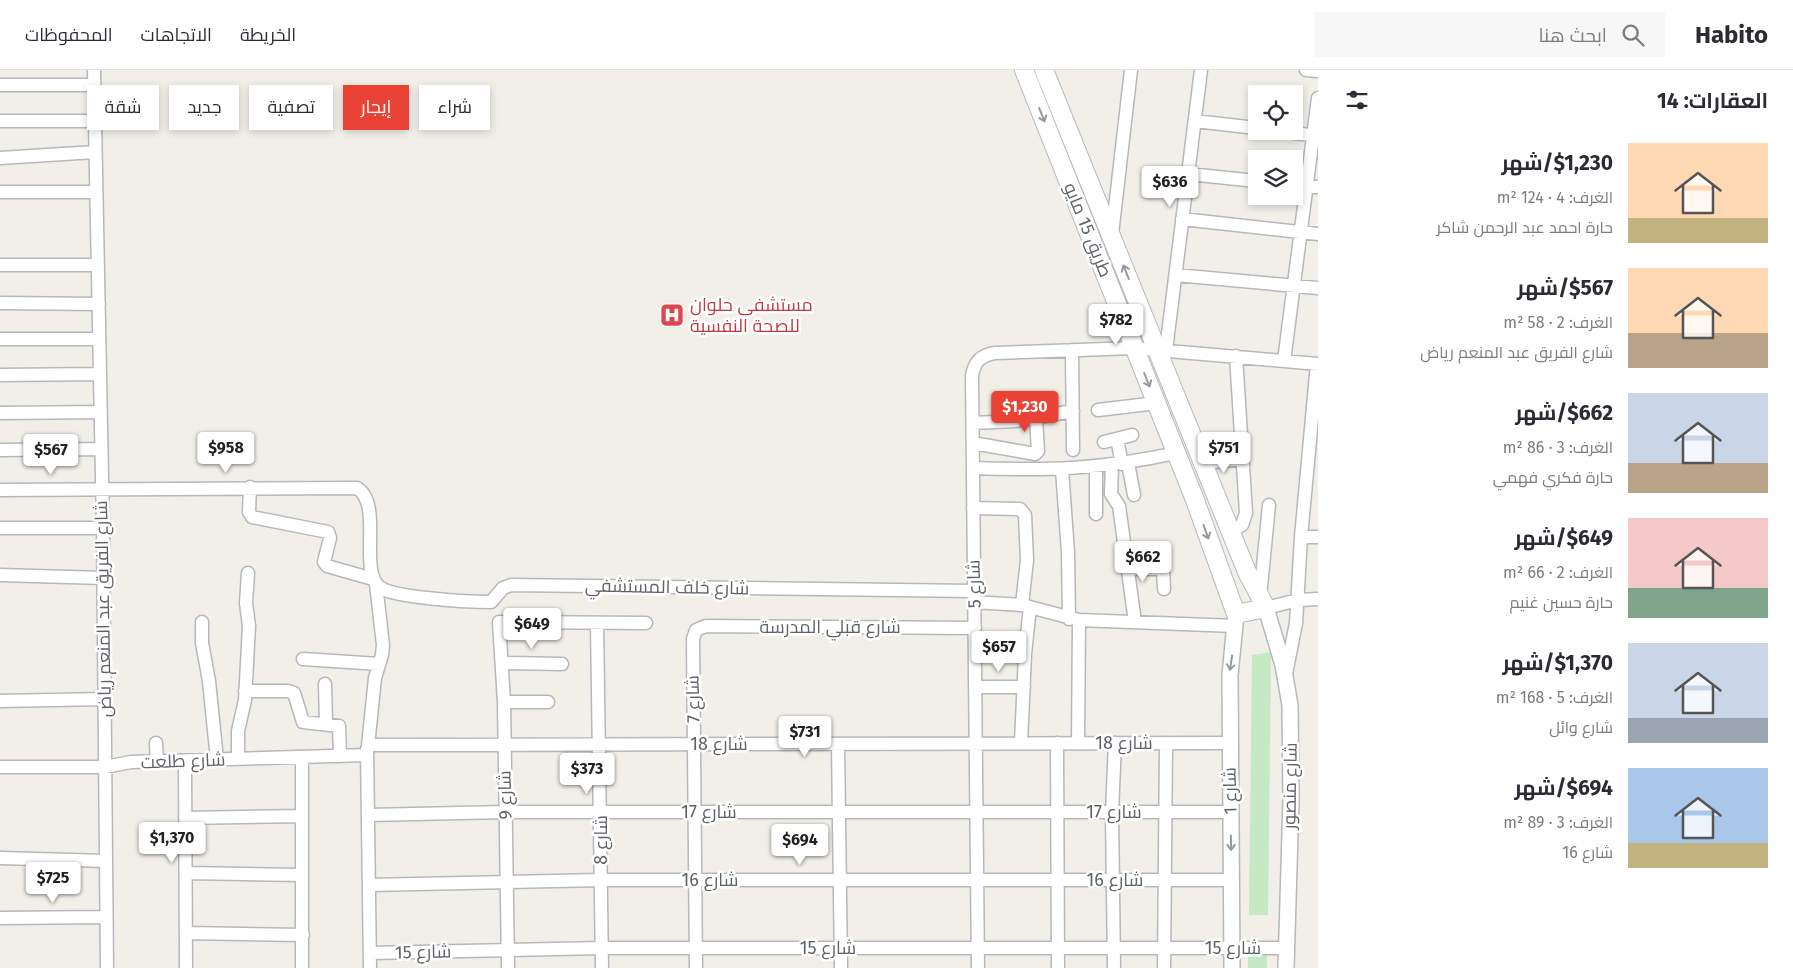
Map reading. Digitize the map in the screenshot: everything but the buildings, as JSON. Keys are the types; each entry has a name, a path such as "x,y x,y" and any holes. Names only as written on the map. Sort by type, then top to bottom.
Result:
{"main road":[{"name":"طريق 15 مايو","path":"1024,70 1157,403 1233,601 1236,620"},
{"name":"طريق 15 مايو","path":"1044,70 1112,236 1162,350 1231,532 1263,603"},
{"path":"1236,620 1263,603"}],"street":[{"name":"شارع الفريق عبد المنعم رياض","path":"94,70 94,85"},
{"path":"1112,236 1131,70"},
{"path":"1162,350 1176,274 1200,70"},
{"path":"1306,70 1318,71"},
{"path":"0,85 87,85"},
{"path":"1284,361 1306,186 1316,136 1318,98"},
{"path":"0,121 87,121"},
{"path":"1195,121 1248,127"},
{"name":"شارع الفريق عبد المنعم رياض","path":"95,130 104,578 107,968"},
{"path":"1303,134 1316,136"},
{"path":"0,158 95,152"},
{"path":"1189,174 1248,180"},
{"path":"0,192 96,192"},
{"path":"1182,219 1318,234"},
{"path":"0,265 98,265"},
{"path":"1176,274 1318,288"},
{"path":"0,303 99,304"},
{"path":"0,339 99,340"},
{"name":"شارع 5","path":"978,968 972,423 972,376 976,362 981,357 995,353 1134,348 1318,364"},
{"path":"1072,350 1073,450"},
{"path":"1231,532 1238,529 1245,519 1236,356"},
{"path":"1286,675 1298,600 1301,537 1318,364"},
{"path":"0,375 100,374"},
{"path":"1098,410 1157,403"},
{"path":"972,423 1036,418 1073,411"},
{"path":"0,413 100,412"},
{"path":"973,443 1035,454 1038,450 1036,418"},
{"path":"1104,442 1132,435"},
{"path":"1117,439 1121,464 1134,495"},
{"path":"0,450 101,449"},
{"path":"973,468 1062,470 1121,464 1176,453"},
{"path":"1204,463 1242,459"},
{"path":"1121,464 1111,494 1119,506 1135,622"},
{"path":"1096,467 1096,514"},
{"path":"1062,470 1074,619 1078,743"},
{"name":"شارع خلف المستشفي","path":"250,487 249,512 252,517 328,532 330,538 324,562 327,566 375,581 387,591 416,596 489,602 495,599 503,588 511,585 974,596 1026,606 1074,619 1135,622 1236,620"},
{"path":"0,490 350,487 363,492 367,497 382,635 379,664 374,678 368,750 370,968"},
{"name":"شارع منصور","path":"1269,505 1263,603 1286,675 1291,725 1286,968"},
{"path":"973,508 1020,509 1025,515 1027,560 1021,743"},
{"path":"0,528 103,528"},
{"path":"1301,537 1318,537"},
{"path":"1128,569 1163,569 1164,589"},
{"path":"238,759 238,731 244,708 249,626 246,609 248,573"},
{"path":"0,575 104,578"},
{"path":"1263,603 1318,599"},
{"name":"شارع 1","path":"1232,968 1230,675 1236,620"},
{"path":"202,622 202,643 209,680 217,760"},
{"name":"شارع 9","path":"508,968 504,702 499,622 597,623"},
{"path":"597,623 646,623"},
{"name":"شارع 8","path":"597,623 602,968"},
{"name":"شارع قبلي المدرسة","path":"692,640 696,630 706,626 975,628"},
{"name":"شارع 7","path":"692,640 696,968"},
{"path":"303,659 379,664"},
{"path":"502,663 562,664"},
{"path":"325,684 326,724"},
{"path":"975,687 1024,687"},
{"path":"245,691 291,692 296,696 303,722 336,724 340,729 340,756"},
{"path":"0,701 104,699"},
{"path":"504,702 548,702"},
{"path":"156,743 157,762"},
{"path":"1057,743 1058,968"},
{"path":"1114,968 1112,812 1115,743"},
{"path":"1164,968 1166,743"},
{"name":"شارع 18","path":"368,750 504,744 1230,743"},
{"path":"838,744 841,968"},
{"name":"شارع طلعت","path":"0,767 105,767 131,762 340,756 368,750"},
{"path":"302,757 302,968"},
{"path":"185,761 186,968"},
{"name":"شارع 17","path":"368,815 506,812 1231,812"},
{"path":"185,818 302,816"},
{"path":"0,858 106,861"},
{"path":"186,874 302,874"},
{"name":"شارع 16","path":"369,885 601,880 1231,880"},
{"path":"0,918 106,917"},
{"path":"186,933 302,935"},
{"name":"شارع 15","path":"370,953 602,948 1286,948"}],"green space":[{"path":"1271,652 1268,915 1249,915 1252,655"},
{"path":"1248,954 1267,955 1267,968 1248,968"}],"place":[{"name":"مستشفي حلوان للصحة النفسية","path":"672,315"}]}
